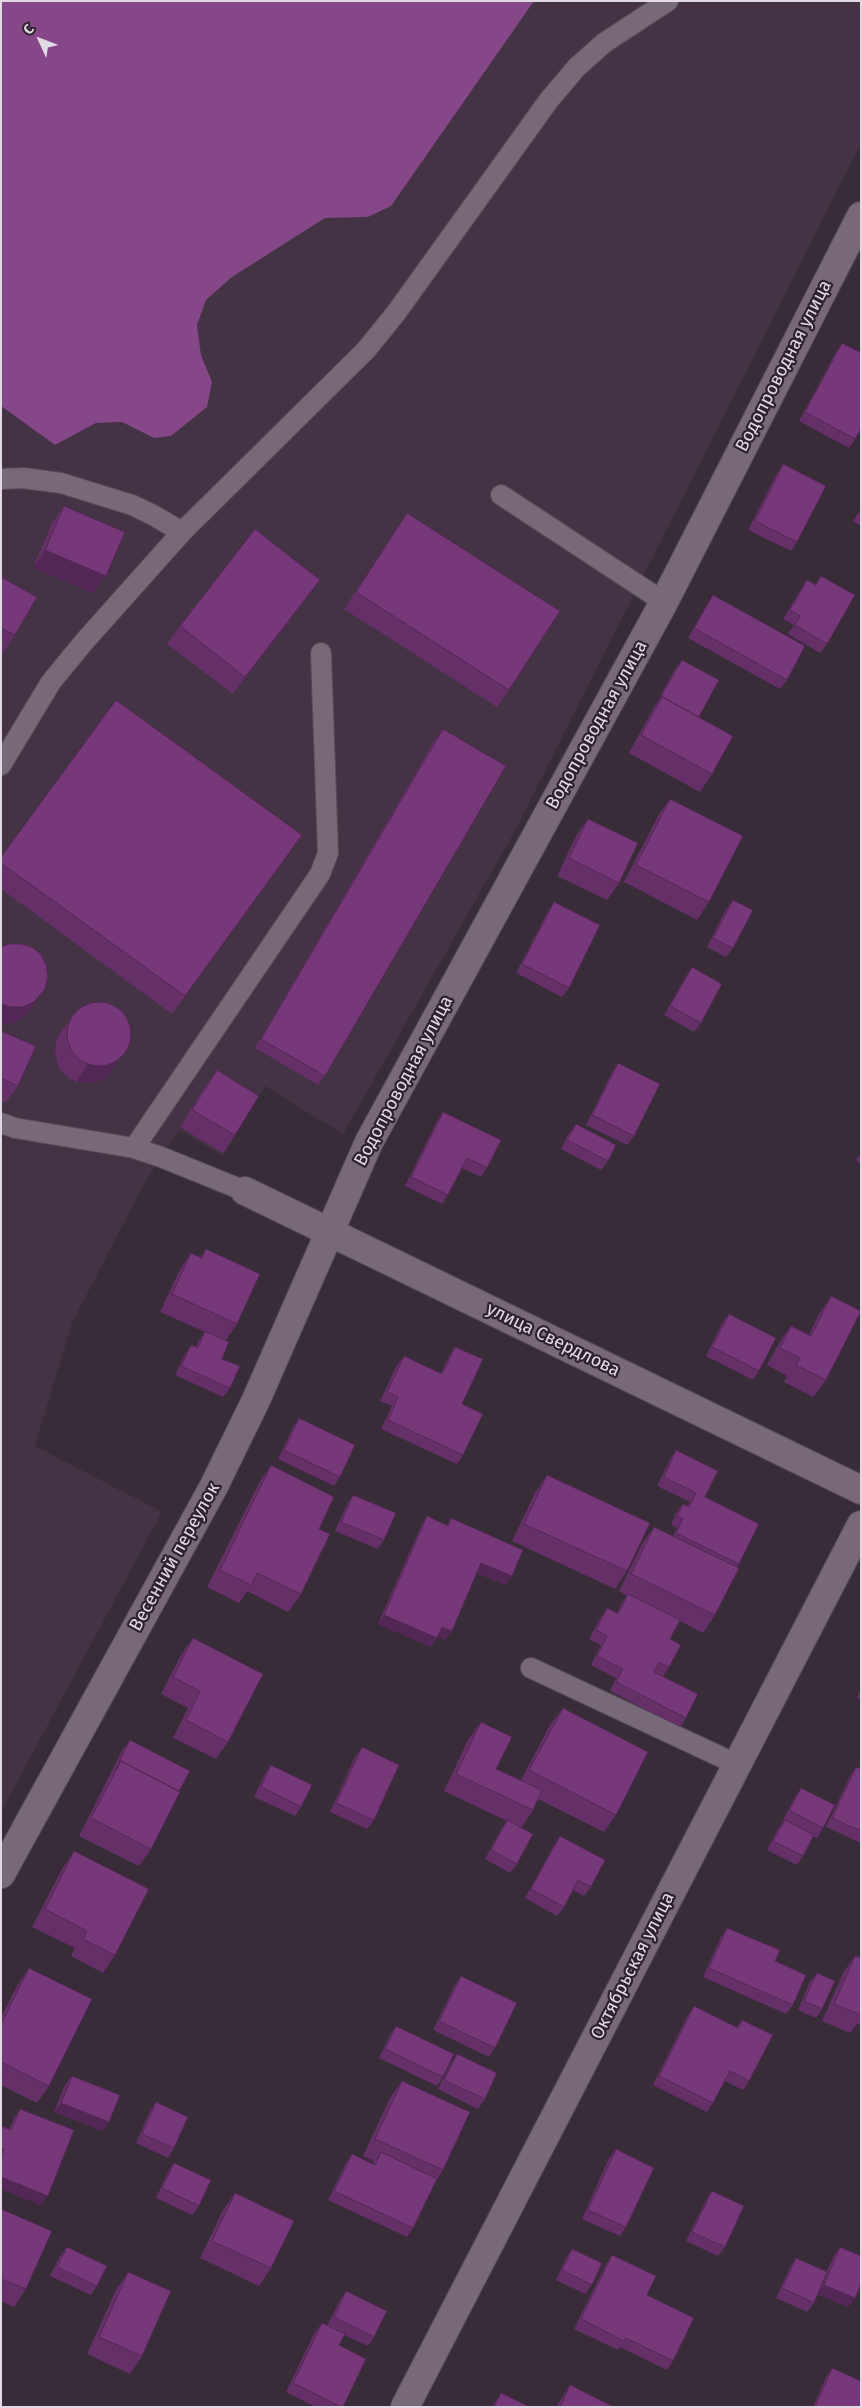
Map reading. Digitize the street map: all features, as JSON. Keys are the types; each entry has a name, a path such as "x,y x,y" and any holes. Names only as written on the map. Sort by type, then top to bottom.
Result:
{"street":[{"name":"Водопроводная улица","path":"328,1231 369,1142 664,602 861,216"},
{"name":"улица Свердлова","path":"245,1191 861,1490"},
{"name":"Весенний переулок","path":"1,1874 214,1486 256,1400 328,1231"},
{"name":"Октябрьская улица","path":"405,2407 861,1525"}],"lane":[{"path":"1,765 51,682 83,643 182,532 366,350 396,313 549,100 577,67 604,43 668,1"},
{"path":"1,479 23,478 61,484 132,505 153,514 182,532"},
{"path":"501,495 664,602"},
{"path":"134,1148 320,874 328,853 321,653"},
{"path":"1,1123 15,1128 134,1148 245,1191"},
{"path":"532,1668 736,1764"}],"shaded area":[{"path":"1,1 534,1 391,206 368,217 325,218 232,277 206,300 197,325 201,355 212,382 207,407 171,436 154,438 122,422 96,423 55,445 1,406"},
{"path":"534,1 861,1 861,143 516,829 343,1134 265,1086 223,1156 179,1130 145,1182 72,1323 35,1446 162,1512 1,1812 1,406 55,445 96,423 122,422 154,438 171,436 207,407 212,382 201,355 197,325 206,300 232,277 325,218 368,217 391,206"}],"building":[{"path":"842,343 861,353 861,429 855,439 805,412"},
{"path":"783,464 826,486 797,542 755,521"},
{"path":"64,506 125,532 106,576 45,550"},
{"path":"407,513 560,611 509,690 356,592"},
{"path":"255,529 320,580 245,677 180,626"},
{"path":"821,576 855,595 827,644 795,625 800,616 790,610 807,580 816,585"},
{"path":"1,577 37,597 15,635 1,628"},
{"path":"713,595 805,646 787,680 694,628"},
{"path":"682,660 719,680 699,717 662,697 656,705"},
{"path":"662,697 733,736 712,774 641,735"},
{"path":"116,700 302,835 185,996 1,863 1,857"},
{"path":"443,729 506,766 325,1076 261,1039"},
{"path":"670,799 743,836 709,902 636,865"},
{"path":"588,819 638,843 619,883 569,858"},
{"path":"733,900 753,910 733,948 713,938"},
{"path":"554,902 600,925 569,988 522,964"},
{"path":"9,944 21,944 32,947 41,955 46,965 48,977 45,989 34,1002 23,1007 11,1007 1,1004 1,947"},
{"path":"692,967 722,984 701,1023 670,1006"},
{"path":"99,1002 117,1008 125,1016 131,1034 125,1052 117,1060 99,1066 81,1060 73,1052 67,1034 73,1016 81,1008"},
{"path":"1,1031 36,1046 18,1086 1,1078"},
{"path":"618,1063 660,1084 634,1136 592,1115"},
{"path":"217,1070 259,1096 235,1135 192,1110"},
{"path":"443,1112 501,1140 487,1168 467,1158 448,1195 411,1177"},
{"path":"576,1124 616,1145 608,1161 567,1140"},
{"path":"206,1249 260,1274 237,1324 172,1294 191,1253 202,1258"},
{"path":"831,1296 861,1311 826,1380 796,1365 800,1358 780,1348 791,1326 811,1336"},
{"path":"729,1314 776,1338 759,1371 712,1347"},
{"path":"205,1331 229,1342 222,1359 240,1366 230,1388 181,1366 191,1345 198,1348"},
{"path":"455,1347 483,1359 462,1404 483,1414 463,1455 388,1420 398,1397 387,1392 404,1356 442,1374"},
{"path":"299,1418 355,1445 340,1477 284,1450"},
{"path":"676,1450 718,1471 705,1497 759,1524 739,1564 676,1533 683,1519 677,1516 683,1504 689,1507 696,1493 664,1477"},
{"path":"271,1465 334,1497 319,1529 330,1534 301,1594 257,1573 251,1585 220,1570"},
{"path":"547,1475 650,1523 627,1571 524,1524"},
{"path":"353,1495 396,1513 384,1540 341,1522"},
{"path":"427,1516 448,1526 451,1518 523,1550 512,1576 481,1563 452,1631 442,1627 437,1638 384,1615"},
{"path":"654,1527 739,1568 715,1615 631,1574"},
{"path":"628,1594 680,1620 670,1639 681,1645 669,1667 659,1662 654,1672 698,1694 686,1718 616,1682 623,1669 597,1656 607,1636 596,1630 607,1608 618,1614"},
{"path":"193,1638 263,1674 228,1742 186,1720 200,1691 173,1677"},
{"path":"563,1708 648,1752 616,1815 529,1770"},
{"path":"481,1722 512,1737 496,1769 542,1790 533,1810 456,1774"},
{"path":"130,1740 190,1771 179,1791 121,1761 115,1770"},
{"path":"362,1747 399,1765 374,1820 336,1803"},
{"path":"121,1761 180,1792 151,1849 91,1818"},
{"path":"271,1765 312,1785 301,1807 261,1787"},
{"path":"856,1767 861,1769 861,1831 832,1818"},
{"path":"801,1788 835,1805 823,1828 789,1810"},
{"path":"507,1820 533,1834 517,1864 491,1850"},
{"path":"785,1820 814,1835 803,1856 773,1841"},
{"path":"560,1836 605,1860 591,1887 578,1880 564,1907 531,1889"},
{"path":"74,1851 149,1889 115,1955 83,1939 87,1931 45,1909"},
{"path":"727,1928 780,1950 775,1961 806,1975 793,2005 709,1968"},
{"path":"855,1956 861,1958 861,2015 834,2004"},
{"path":"29,1968 92,1999 49,2086 1,2062 1,2024"},
{"path":"817,1973 835,1981 822,2009 804,2001"},
{"path":"461,1976 517,2003 495,2048 439,2021"},
{"path":"694,2006 738,2028 742,2020 773,2035 749,2081 730,2071 713,2103 659,2076"},
{"path":"396,2026 454,2054 443,2077 385,2049"},
{"path":"457,2054 497,2073 485,2099 444,2080"},
{"path":"72,2076 120,2095 109,2122 61,2103"},
{"path":"402,2081 470,2112 443,2170 375,2139"},
{"path":"156,2102 188,2117 174,2148 142,2134"},
{"path":"20,2109 74,2130 48,2196 1,2177 1,2156 4,2149 1,2148 1,2126 11,2130"},
{"path":"616,2149 654,2168 626,2227 588,2210"},
{"path":"381,2152 437,2179 413,2228 334,2191 352,2154 375,2165"},
{"path":"174,2163 211,2180 199,2206 162,2188"},
{"path":"712,2191 744,2206 725,2247 692,2232"},
{"path":"235,2193 294,2221 271,2268 212,2241"},
{"path":"1,2209 52,2231 26,2289 1,2279"},
{"path":"67,2247 107,2266 97,2286 57,2267"},
{"path":"840,2247 861,2256 861,2284 855,2298 824,2285"},
{"path":"572,2249 602,2263 592,2285 562,2270"},
{"path":"612,2255 656,2276 647,2295 694,2318 673,2361 626,2338 624,2341 581,2319"},
{"path":"796,2258 827,2272 814,2303 782,2288"},
{"path":"128,2272 171,2291 142,2356 99,2337"},
{"path":"346,2291 387,2311 374,2337 334,2317"},
{"path":"322,2323 345,2334 339,2345 366,2359 343,2407 293,2383"},
{"path":"832,2368 861,2381 861,2407 815,2407"},
{"path":"570,2385 614,2407 560,2407"},
{"path":"501,2393 530,2407 494,2407"}]}
